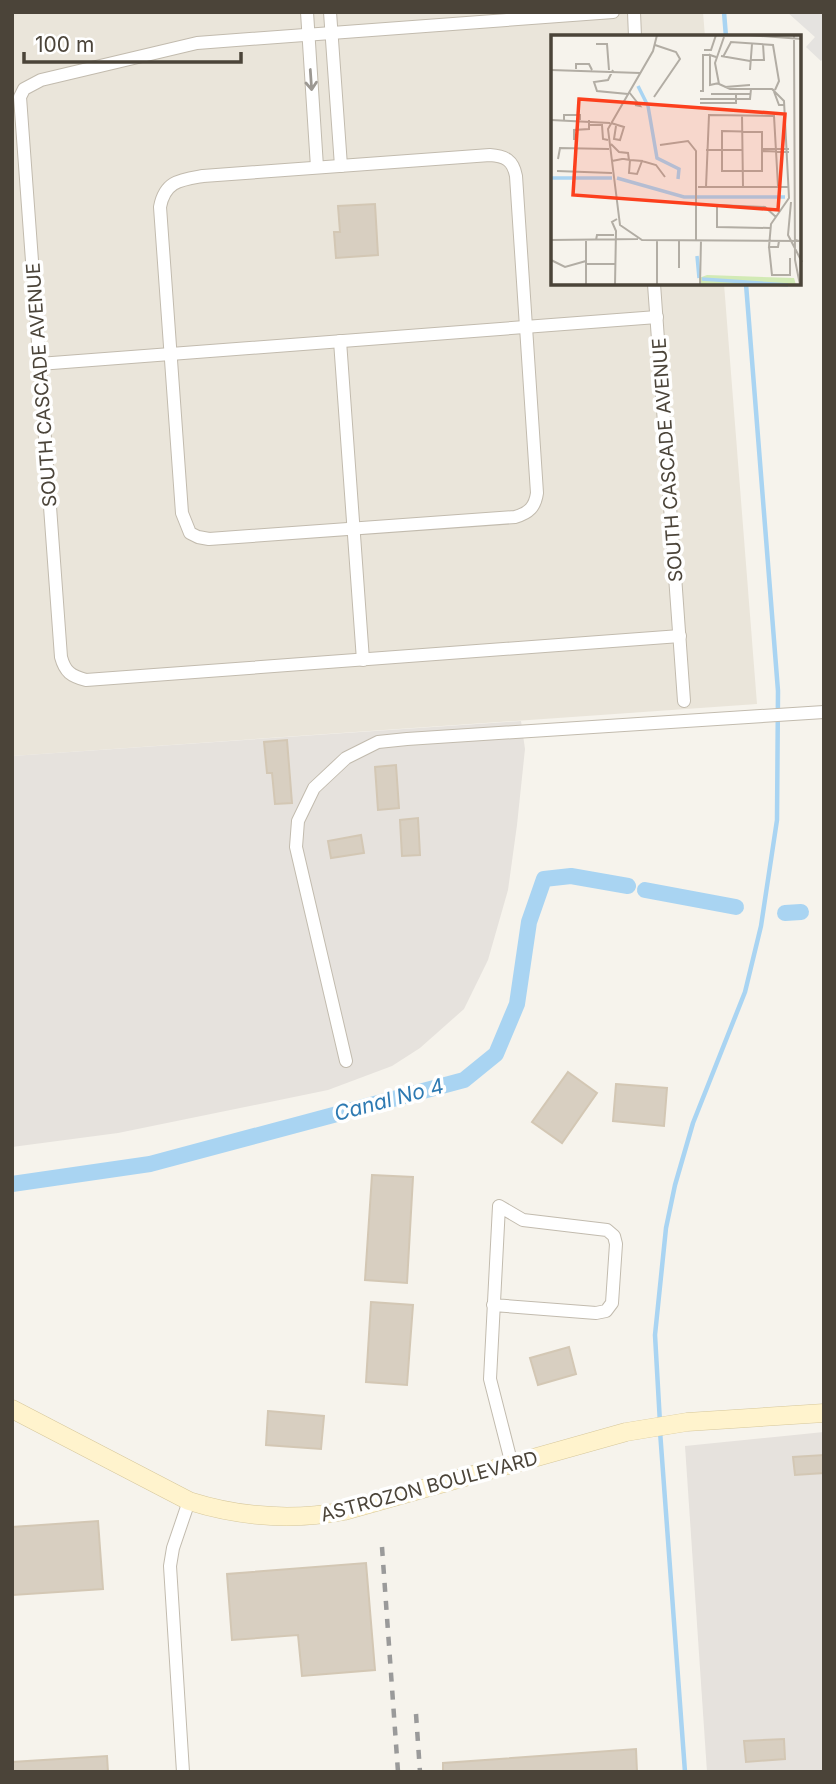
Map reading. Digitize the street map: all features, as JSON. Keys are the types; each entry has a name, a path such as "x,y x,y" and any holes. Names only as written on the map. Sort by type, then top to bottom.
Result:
{"main road":[{"name":"ASTROZON BOULEVARD","path":"12,1409 189,1501 218,1510 274,1517 313,1516 344,1511 626,1432 687,1422 824,1413"}],"street":[{"path":"307,12 317,167"},
{"path":"330,12 341,166"},
{"name":"SOUTH CASCADE AVENUE","path":"613,12 174,47 41,80 24,89 20,97 61,657 69,674 86,680 680,636"},
{"path":"634,12 635,35"},
{"path":"490,155 510,160 516,176 537,493 536,502 525,514 515,517 209,538 190,533 182,513 160,207 163,195 169,186 180,180 317,167 490,155"},
{"name":"SOUTH CASCADE AVENUE","path":"654,285 684,701"},
{"path":"39,364 657,317"},
{"path":"340,341 363,660"},
{"path":"346,1061 296,847 298,821 314,788 346,758 378,742 388,741 824,712"},
{"path":"493,1305 596,1313 606,1311 612,1303 617,1244 614,1236 607,1230 523,1220 499,1206 493,1305 490,1379 513,1465"},
{"path":"183,1772 170,1566 173,1548 189,1501"}],"shaded area":[{"path":"12,12 703,12 705,35 551,35 551,285 724,285 757,704 12,756"},
{"path":"787,12 824,12 824,57 821,61 806,47 815,37"},
{"path":"521,721 525,749 517,825 508,890 488,960 464,1009 420,1048 392,1066 328,1090 118,1133 12,1147 12,756"},
{"path":"824,1432 824,1772 707,1772 685,1446"}],"building":[{"path":"375,204 378,255 336,258 334,232 340,232 338,206"},
{"path":"287,740 292,803 275,804 272,773 267,773 264,742"},
{"path":"396,765 399,808 378,810 375,767"},
{"path":"418,818 420,855 402,856 400,820"},
{"path":"361,835 364,853 331,858 328,841"},
{"path":"568,1072 597,1093 562,1143 532,1122"},
{"path":"616,1084 667,1088 664,1126 613,1121"},
{"path":"372,1175 413,1177 407,1283 365,1280"},
{"path":"371,1302 413,1305 407,1385 366,1382"},
{"path":"569,1347 576,1374 538,1385 530,1358"},
{"path":"268,1411 324,1416 321,1449 266,1445"},
{"path":"824,1455 824,1473 795,1475 793,1457"},
{"path":"98,1521 103,1589 13,1595 12,1527"},
{"path":"366,1563 375,1670 302,1676 298,1635 232,1640 227,1574"},
{"path":"784,1739 785,1759 746,1762 744,1741"},
{"path":"636,1749 637,1772 443,1772 443,1763"},
{"path":"107,1756 108,1772 12,1772 12,1762"}],"waterway":[{"path":"724,12 726,35"},
{"path":"660,1423 655,1335 666,1228 693,1123 745,992 761,926 777,820 778,691 746,285"},
{"name":"Canal No 4","path":"12,1184 150,1164 464,1080 496,1054 517,1004 529,922 544,879 571,876 628,886"},
{"name":"Canal No 4","path":"645,890 736,907"},
{"name":"Canal No 4","path":"785,913 801,912"},
{"path":"660,1431 685,1772"}],"railway":[{"path":"382,1547 398,1772"},
{"path":"416,1714 420,1772"}]}
